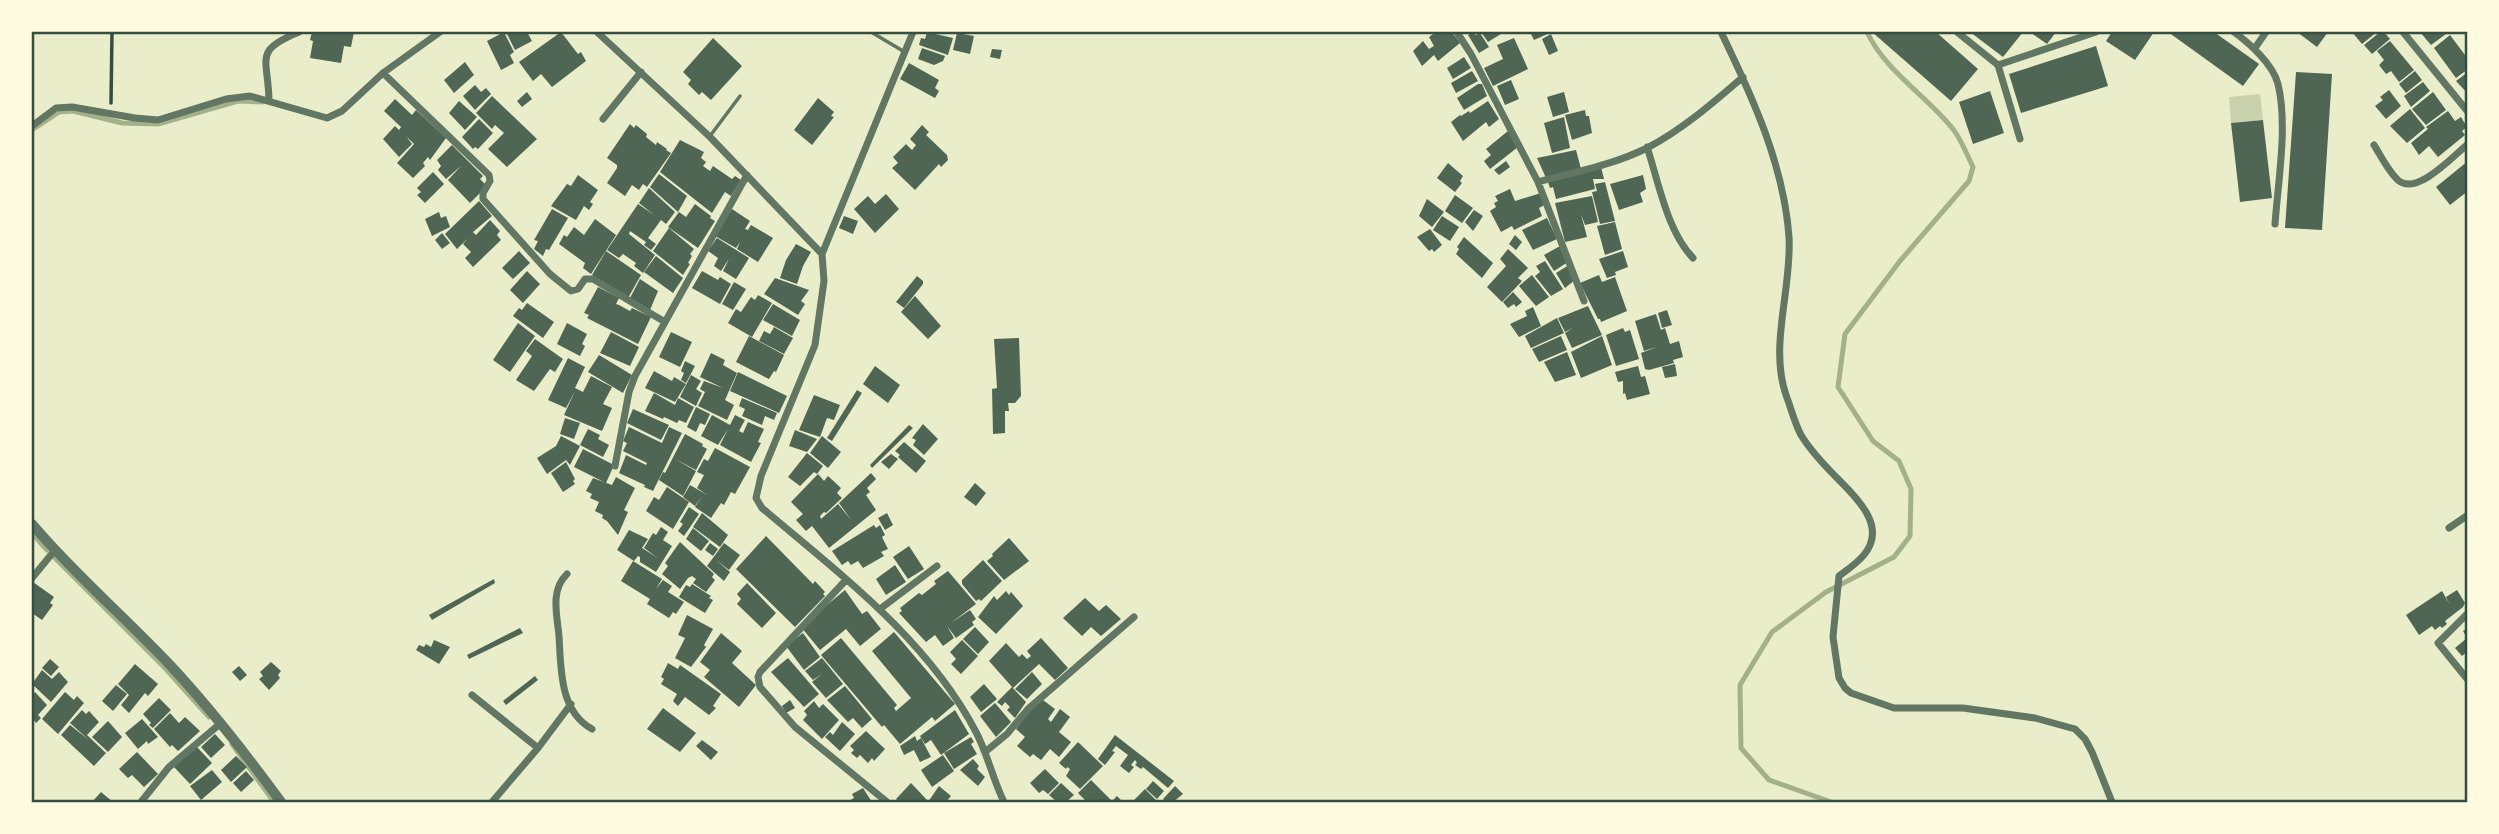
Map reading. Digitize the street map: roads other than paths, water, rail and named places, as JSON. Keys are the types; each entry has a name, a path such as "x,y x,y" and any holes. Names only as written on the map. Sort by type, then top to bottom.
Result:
{"street":[{"path":"270,100 265,65 267,53 271,45 299,32"},
{"path":"32,126 55,108 72,107 158,120 226,99 250,96 327,118 342,111 383,73 440,32"},
{"path":"597,32 710,137 822,254"},
{"path":"913,32 822,254 824,281 815,345 761,476 756,498 762,508 880,609 923,654 948,686 977,733 1004,803"},
{"path":"1721,32 1743,77 1785,200 1789,239 1779,357 1786,394 1801,435 1837,479 1856,496 1871,521 1872,537 1864,555 1839,576 1835,595 1833,637 1839,678 1851,692 1894,708 1963,708 2035,718 2075,729 2085,738 2112,803"},
{"path":"1957,32 1998,65 2020,139"},
{"path":"1998,65 2096,32"},
{"path":"2234,32 2255,48 2278,82 2282,130 2275,224"},
{"path":"2255,48 2266,32"},
{"path":"2403,32 2468,112"},
{"path":"1458,34 1538,182 1584,301"},
{"path":"603,119 641,72"},
{"path":"383,73 489,175 491,181 482,194 483,199 568,290 575,291 585,279 593,279 665,322"},
{"path":"1538,182 1608,164 1647,148 1712,104 1743,77"},
{"path":"2374,145 2399,181 2409,185 2422,182 2468,144"},
{"path":"1647,148 1672,224 1681,245 1693,258"},
{"path":"615,466 629,391 635,376 747,175"},
{"path":"2449,528 2468,514"},
{"path":"32,524 55,551 169,664 221,723 281,803"},
{"path":"32,578 55,551"},
{"path":"880,609 937,566"},
{"path":"567,574 557,592 560,668 571,704 581,720 592,729"},
{"path":"845,580 760,672 758,681 760,687 795,727 887,803"},
{"path":"2468,613 2438,643 2468,680"},
{"path":"985,752 1007,734 1028,709 1134,617"},
{"path":"472,695 538,748"},
{"path":"492,803 571,704"},
{"path":"141,803 169,767 221,723"}],"lane":[{"path":"871,32 903,51"},
{"path":"710,137 740,96"}],"waterway":[{"path":"1831,802 1769,780 1741,748 1740,685 1772,632 1826,592 1894,557 1910,536 1911,489 1899,461 1873,441 1838,387 1845,334 1900,261 1969,181 1973,167 1953,129 1895,71 1867,32"},
{"path":"32,130 59,112 73,111 122,123 158,124 238,101 263,102"},
{"path":"32,533 47,550"},
{"path":"55,558 165,668 209,717"},
{"path":"232,744 274,802"}]}
